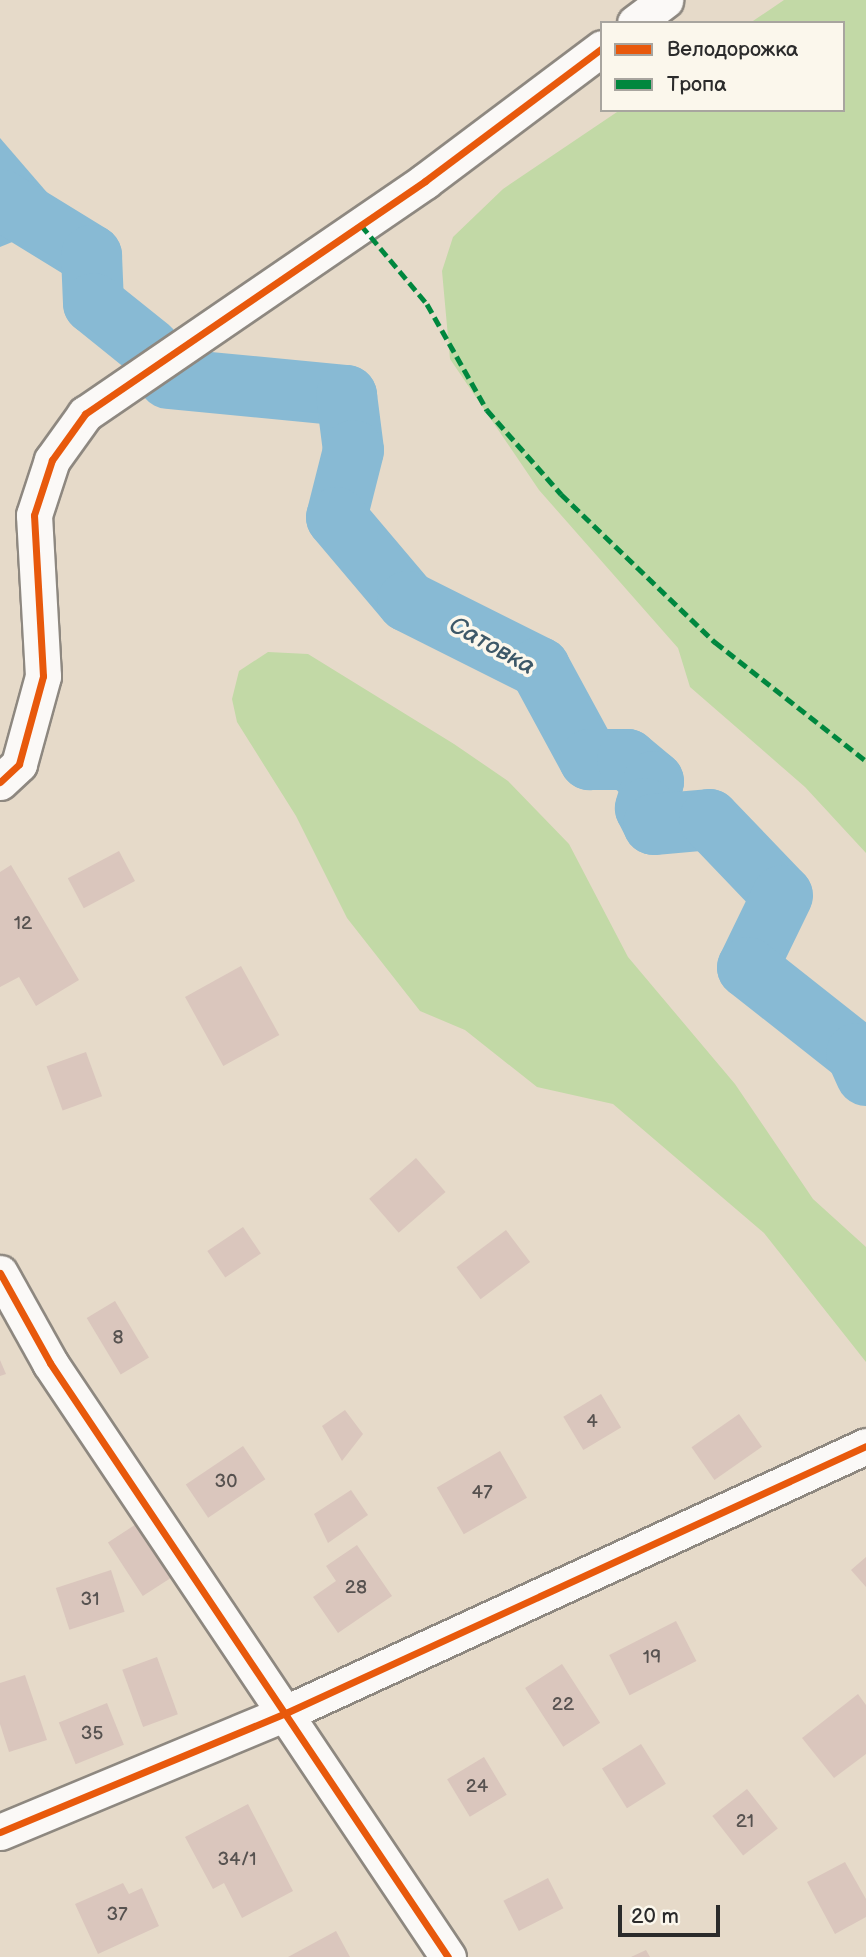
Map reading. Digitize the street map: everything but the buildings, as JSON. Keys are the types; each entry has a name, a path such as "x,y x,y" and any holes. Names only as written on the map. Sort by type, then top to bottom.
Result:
{"street":[{"path":"638,21 665,0"},
{"path":"0,782 19,764 43,676 34,515 52,460 85,414 425,181 600,50"},
{"path":"0,1273 50,1363 288,1712 448,1957"},
{"path":"0,1832 288,1712 866,1447"}],"green space":[{"path":"784,0 866,0 866,853 805,787 690,687 678,648 539,490 450,359 442,271 453,237 503,189 617,112 845,112 845,21 753,21"},
{"path":"268,652 308,654 454,744 508,781 569,844 628,957 735,1084 813,1199 866,1247 866,1362 764,1233 613,1104 537,1087 465,1030 420,1011 347,918 296,816 237,722 232,699 239,671"}],"water":[{"path":"0,138 63,211 59,223 0,247"}],"waterway":[{"name":"Сатовка","path":"0,199 91,255 93,303 149,348"},
{"name":"Сатовка","path":"168,378 346,395 353,450 336,517 407,601 539,667 589,759 627,759 653,781 645,808 653,824 709,819 782,895 747,967 856,1053 866,1075"}],"marked path":[{"path":"361,225 427,304 487,410 561,494 715,642 866,761"}],"cycle path":[{"path":"0,782 19,764 43,676 34,515 52,460 85,414 425,181 600,50"},
{"path":"0,1273 50,1363 448,1957"},
{"path":"0,1832 288,1712 866,1446"}]}
